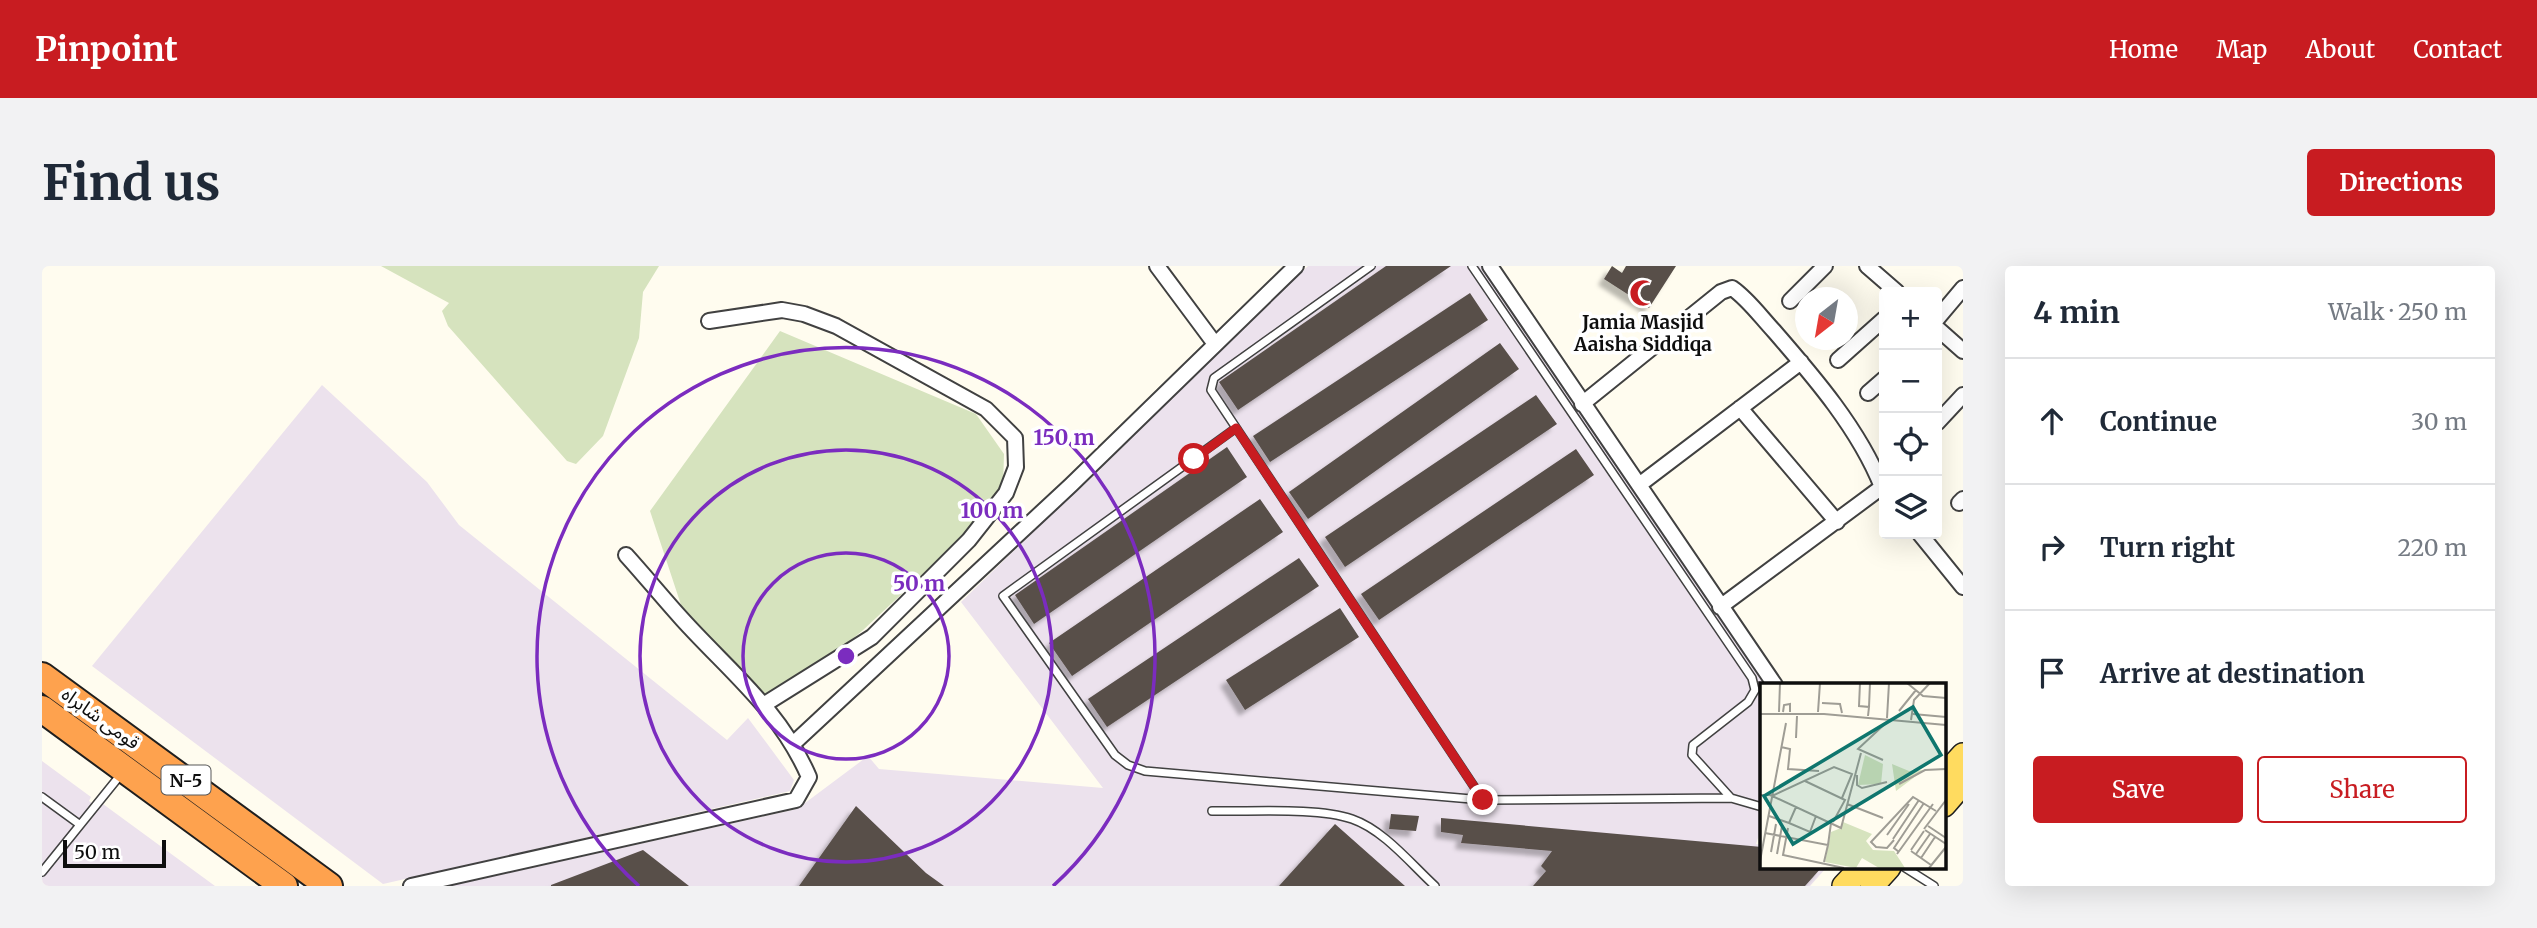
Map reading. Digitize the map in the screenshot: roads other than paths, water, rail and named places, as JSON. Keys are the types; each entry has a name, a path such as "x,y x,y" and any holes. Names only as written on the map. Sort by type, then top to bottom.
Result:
{"highway":[{"name":"قومی شاہراہ","path":"42,676 329,886"},
{"name":"قومی شاہراہ","path":"42,709 284,886"}],"main road":[{"path":"1946,774 1963,755"},
{"path":"1946,803 1963,783"},
{"path":"1844,886 1860,869"},
{"path":"1872,886 1887,869"}],"street":[{"path":"1157,266 1215,344"},
{"path":"794,743 1071,485 1296,266"},
{"path":"1490,266 1774,683"},
{"path":"1790,301 1825,266"},
{"path":"1876,269 1892,287"},
{"path":"1582,404 1721,292 1732,288 1801,362 1874,466 1879,478"},
{"path":"1942,320 1963,288"},
{"path":"709,321 782,310 804,314 836,326 986,409 1015,438 1016,467 1006,493 969,540 872,637 765,704"},
{"path":"1838,360 1879,323"},
{"path":"1942,332 1963,351"},
{"path":"1639,485 1801,362"},
{"path":"1868,393 1879,383"},
{"path":"1942,418 1963,395"},
{"path":"1740,408 1837,522"},
{"path":"1720,607 1879,491"},
{"path":"1924,539 1963,587"},
{"path":"411,886 796,800 809,777 794,743 765,704 681,618 626,555"}],"lane":[{"path":"1371,266 1214,378 1211,390 1483,800"},
{"path":"1472,266 1752,678 1755,690 1748,702 1693,745 1692,755 1731,798"},
{"path":"1236,428 1003,596 1115,755 1128,765 1145,771 1483,800 1731,798 1760,806"},
{"path":"42,872 125,770"},
{"path":"42,797 79,824"},
{"path":"1212,811 1331,814 1353,819 1374,831 1435,886"},
{"path":"1907,869 1934,886"}],"place":[{"name":"Jamia Masjid Aaisha Siddiqa","path":"1643,293"}]}
